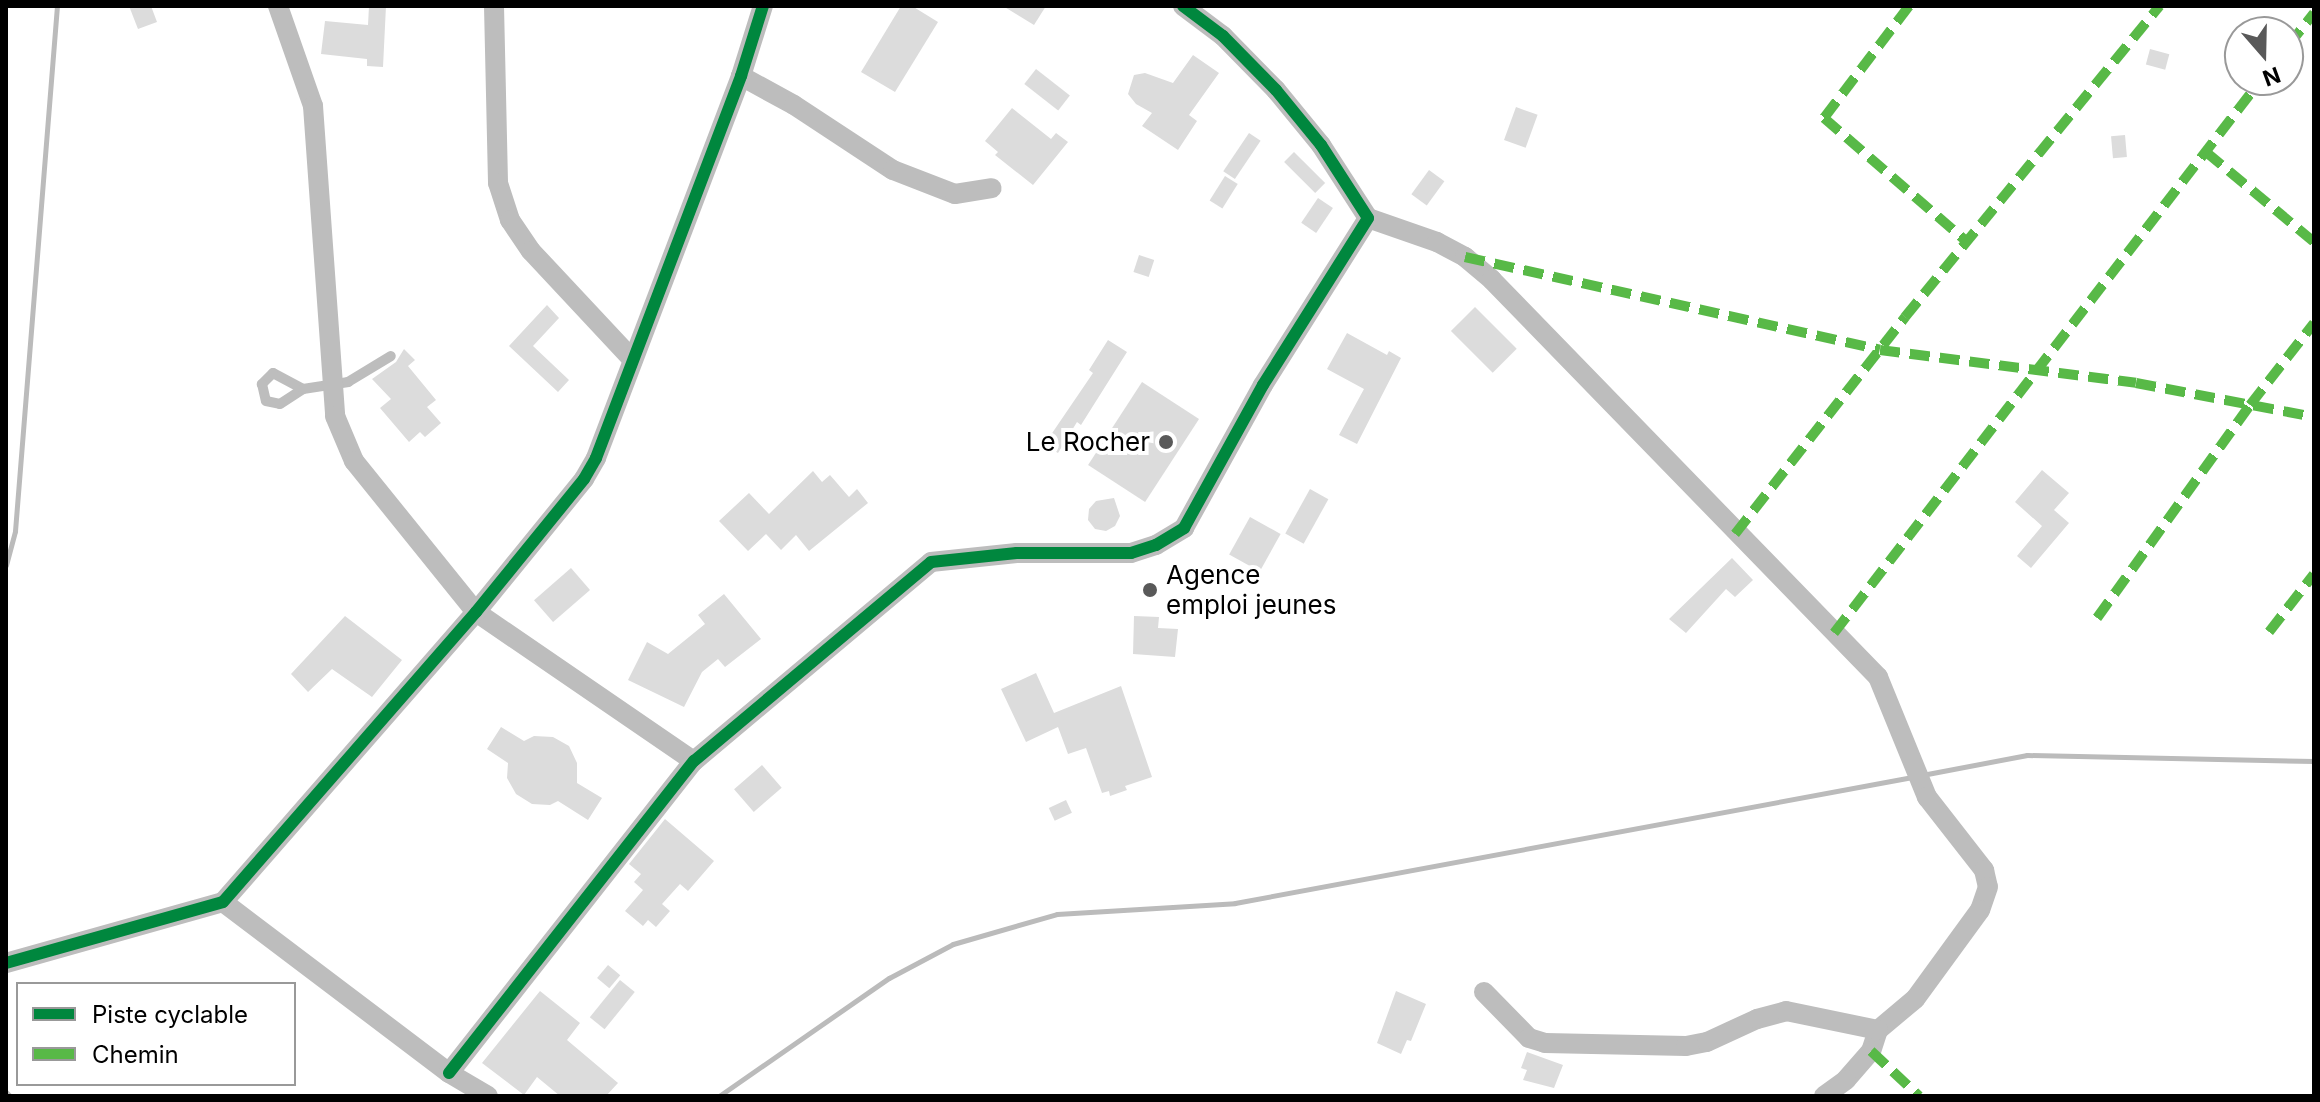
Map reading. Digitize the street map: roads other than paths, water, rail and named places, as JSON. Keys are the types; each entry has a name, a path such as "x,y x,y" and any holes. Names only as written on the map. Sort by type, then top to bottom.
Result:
{"street":[{"path":"278,6 313,106 335,416 354,461 476,612 694,761"},
{"path":"494,6 498,183 510,220 531,251 633,360"},
{"path":"6,963 223,902 476,612 584,479 596,458 741,76 763,6"},
{"path":"1183,6 1223,36 1276,90 1321,145 1368,218 1437,242 1465,257 1492,280 1878,677 1927,797 1988,879 1980,910 1915,999 1878,1030 1871,1051 1846,1080 1824,1096"},
{"path":"741,76 794,105 893,170 955,194 992,188"},
{"path":"449,1073 694,761 931,562 1017,553 1131,553 1156,545 1184,528 1263,385 1368,218"},
{"path":"223,902 449,1073 488,1096"},
{"path":"1484,992 1529,1038 1545,1043 1686,1046 1707,1042 1757,1019 1786,1011 1878,1030"}],"lane":[{"path":"303,389 348,382 391,356"}],"waterway":[{"path":"6,565 15,531 57,6"},
{"path":"1922,775 2027,755 2314,761"},
{"path":"719,1096 889,978 953,944 1057,914 1235,903 1912,777"},
{"path":"6,1092 10,1096"}],"place":[{"name":"Le Rocher","path":"1166,442"},
{"name":"Agence emploi jeunes","path":"1150,590"}]}
